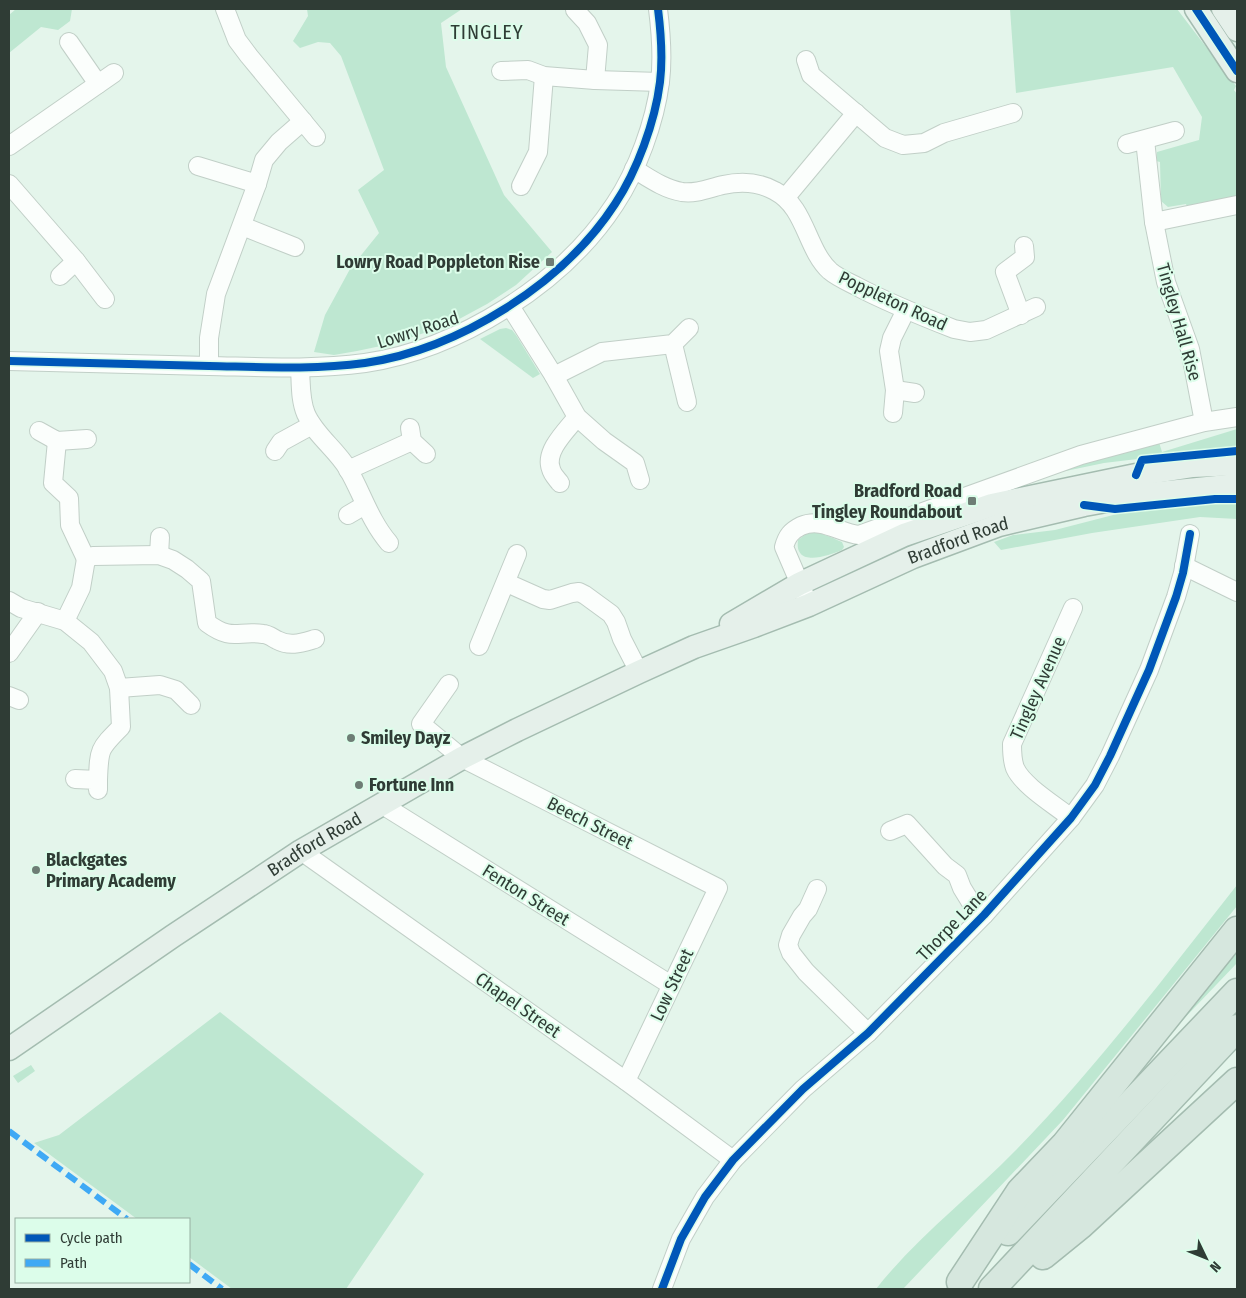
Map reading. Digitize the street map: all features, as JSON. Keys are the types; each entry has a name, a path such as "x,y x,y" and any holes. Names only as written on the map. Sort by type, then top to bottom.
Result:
{"highway":[{"path":"956,1286 1020,1191 1065,1144 1237,930"},
{"path":"956,1286 1237,992"},
{"path":"992,1289 1237,1028"},
{"path":"1001,1289 1080,1226 1237,1080"}],"main road":[{"path":"1196,9 1237,71"},
{"path":"1223,9 1237,30"},
{"name":"Bradford Road","path":"694,647 799,584 904,536 992,505 1136,474 1193,466 1237,464"},
{"name":"Bradford Road","path":"9,1049 172,936 301,852 381,804 462,758 639,672 694,647 809,605 913,557 999,525 1084,505 1139,495 1237,485"}],"street":[{"path":"224,9 237,40 248,56 316,137"},
{"name":"Lowry Road","path":"9,361 300,368 366,362 409,352 454,337 510,306 535,288 592,235 616,204 634,169 648,132 660,82 661,35 658,9"},
{"path":"575,10 587,23 598,45 595,80"},
{"path":"69,42 98,84"},
{"path":"806,60 811,75 885,138 903,145 924,143 944,133 1004,111"},
{"path":"501,71 528,70 544,76 660,82"},
{"path":"9,146 114,73"},
{"path":"521,186 538,152 544,76"},
{"path":"786,197 856,113"},
{"path":"209,366 209,338 216,294 242,226 264,160 279,142 303,121"},
{"name":"Tingley Hall Rise","path":"1175,131 1136,142 1166,282 1190,348 1204,422"},
{"path":"198,166 257,184"},
{"name":"Poppleton Road","path":"634,169 665,187 683,192 700,192 742,182 759,184 775,190 786,197 802,221 818,258 831,272 906,310 954,329 970,332 986,330 1029,311 1004,272 1025,257 1024,246"},
{"path":"9,184 76,261 105,299"},
{"path":"1154,222 1237,205"},
{"path":"242,226 295,247"},
{"path":"60,276 76,261"},
{"path":"510,306 577,417 604,441 635,463 640,480"},
{"path":"893,413 895,390 889,351 892,338 906,310"},
{"path":"554,376 602,352 673,344 689,328"},
{"path":"673,344 687,402"},
{"path":"300,368 302,399 312,425 335,450 348,470 380,532 389,543"},
{"path":"895,390 915,393"},
{"path":"560,483 551,470 549,460 563,434 577,417"},
{"path":"809,605 784,547 787,538 794,529 807,523 823,523 848,534 859,535 1081,455 1204,422 1237,417"},
{"path":"275,451 281,442 312,425"},
{"path":"39,431 57,441 87,439"},
{"path":"348,470 411,435 426,454"},
{"path":"57,441 53,483 69,498 70,525 86,559 81,588 65,621"},
{"path":"348,515 365,505"},
{"name":"Thorpe Lane","path":"662,1289 681,1239 705,1197 733,1160 803,1089 868,1034 984,915 1071,818 1095,785 1149,670 1176,597 1190,534"},
{"path":"159,555 160,537"},
{"path":"479,646 518,554"},
{"path":"86,559 92,556 159,555 174,560 201,582 207,623 218,631 227,635 264,634 286,644 301,644 315,639"},
{"path":"1184,566 1237,592"},
{"path":"507,583 543,599 550,600 578,592 585,595 610,614 616,622 622,639 639,672"},
{"path":"9,601 21,608 65,621 91,642 113,671 119,688 121,727 104,745 99,755 98,785 75,778"},
{"path":"9,653 38,612"},
{"name":"Tingley Avenue","path":"1065,616 1024,720 1012,744 1012,757 1016,769 1023,779 1071,818"},
{"name":"Beech Street","path":"449,684 421,724 462,758 718,888"},
{"path":"119,688 160,686 176,690 191,705"},
{"name":"Fenton Street","path":"381,804 671,985"},
{"path":"890,831 907,824 945,866 956,874 970,900 984,915"},
{"name":"Chapel Street","path":"301,852 626,1081 733,1160"},
{"name":"Low Street","path":"626,1081 718,888"},
{"path":"817,889 808,910 802,916 788,945 781,948 868,1034"}],"green space":[{"path":"16,9 72,9 70,21 58,30 41,27 9,53 9,15"},
{"path":"307,9 462,9 441,23 446,67 504,195 552,252 516,285 487,304 450,324 395,343 334,355 314,352 325,315 350,269 379,233 358,190 384,170 341,56 330,43 318,42 300,48 293,41 308,16"},
{"path":"1010,9 1177,9 1236,86 1234,90 1237,94 1237,197 1187,207 1186,204 1168,207 1161,201 1160,162 1156,161 1157,152 1199,140 1202,117 1173,67 1016,93"},
{"path":"506,328 512,330 516,335 540,374 533,378 480,339"},
{"path":"1237,429 1237,447 1104,463 1032,478 1158,439 1162,452"},
{"path":"1237,502 1237,519 1200,517 1092,533 1001,550 994,542 1013,535 1055,530 1117,514 1152,508"},
{"path":"809,532 833,538 842,542 844,547 842,550 829,555 813,558 806,557 798,549 798,540"},
{"path":"1237,885 1237,906 1063,1120 903,1289 876,1289 926,1235 1046,1119 1130,1020"},
{"path":"1237,944 1237,963 1155,1049"},
{"path":"220,1012 424,1174 346,1289 232,1289 190,1258 190,1218 136,1218 34,1143 59,1135"},
{"path":"31,1065 35,1071 18,1083 13,1076"}],"marked path":[{"path":"9,1131 126,1218"},
{"path":"190,1265 222,1289"}],"cycle path":[{"path":"9,361 268,367 346,365 401,355 436,344 472,328 538,286 567,261 593,233 623,191 644,146 658,97 661,73 661,36 658,9"},
{"path":"1196,9 1237,71"},
{"path":"1136,475 1142,460 1237,451"},
{"path":"1084,505 1115,509 1215,499 1237,499"},
{"path":"662,1289 681,1239 705,1197 733,1160 803,1089 868,1033 984,915 1071,818 1095,785 1149,670 1176,597 1183,573 1190,534"}],"place":[{"name":"Lowry Road Poppleton Rise","path":"550,262"},
{"name":"Bradford Road Tingley Roundabout","path":"972,501"},
{"name":"Smiley Dayz","path":"351,738"},
{"name":"Fortune Inn","path":"359,785"},
{"name":"Blackgates Primary Academy","path":"36,870"}],"district":[{"name":"TINGLEY","path":"487,32"}]}
